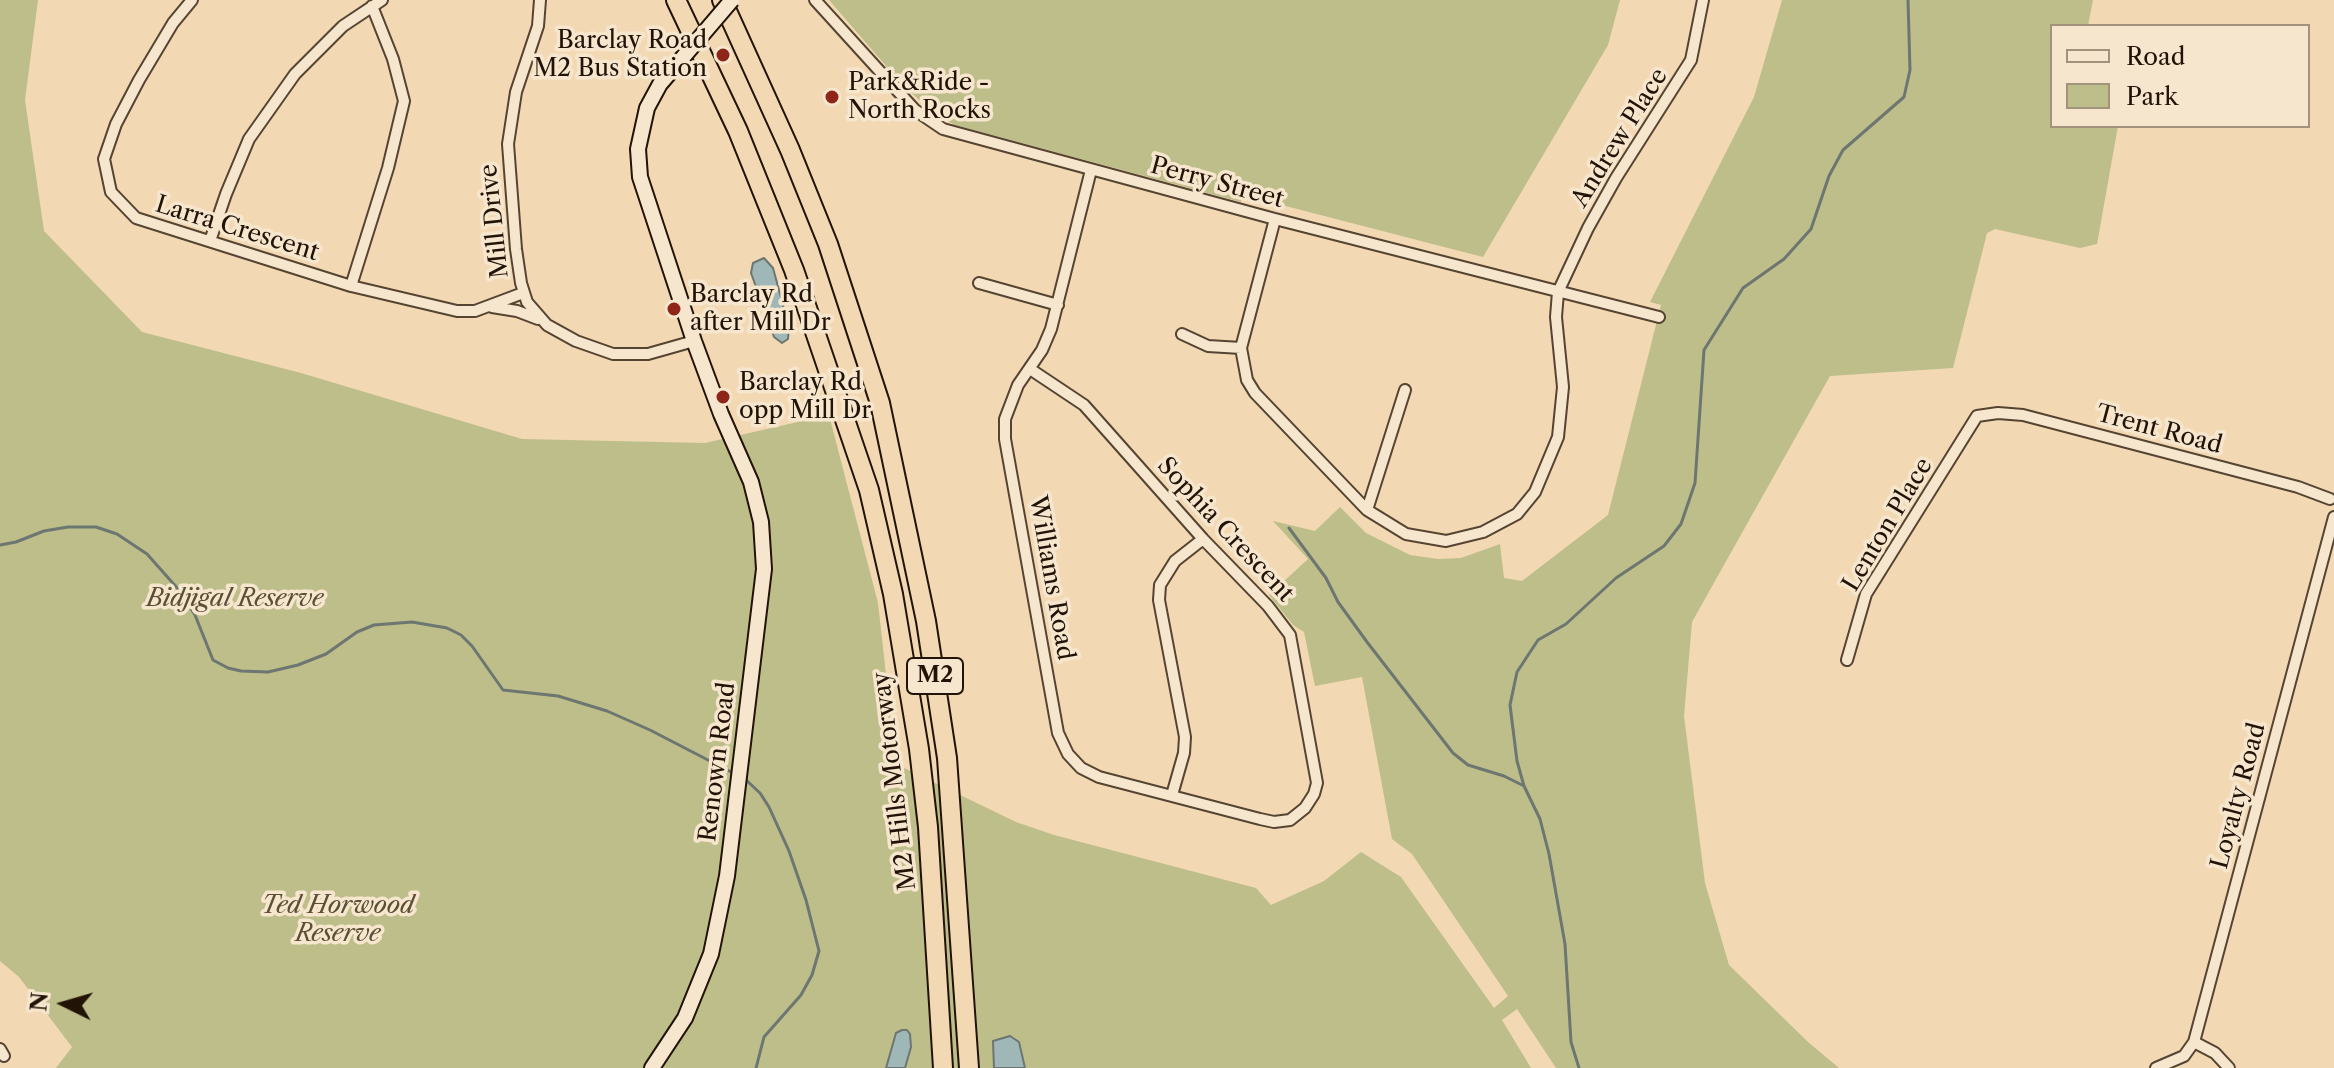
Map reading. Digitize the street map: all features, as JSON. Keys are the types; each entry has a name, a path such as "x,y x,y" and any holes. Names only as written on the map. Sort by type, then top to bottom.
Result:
{"highway":[{"name":"M2 Hills Motorway","path":"676,0 738,131 794,270 853,439 875,516 895,606 919,749 928,827 943,1068"},
{"name":"M2 Hills Motorway","path":"722,0 790,150 828,244 880,403 926,621 947,758 969,1068"}],"main road":[{"name":"Renown Road","path":"652,1068 685,1018 711,954 727,876 764,569 761,522 751,482 694,341 642,191 638,162 640,133 660,84 732,0"}],"street":[{"name":"Larra Crescent","path":"192,0 173,23 139,80 116,124 104,159 111,192 136,218 351,286 466,313 523,293"},
{"name":"Mill Drive","path":"540,0 538,26 516,92 508,144 510,188 523,293 540,320 576,341 623,355 648,354 694,341"},
{"name":"Perry Street","path":"815,0 915,110 932,124 958,135 1659,317"},
{"name":"Andrew Place","path":"1558,292 1616,178 1691,60 1703,0"},
{"path":"210,241 249,139 295,74 343,26 377,3 404,101 388,168 351,286"},
{"name":"Williams Road","path":"1091,170 1058,305 1042,350 1011,399 1005,419 1005,439 1058,733 1068,754 1081,768 1099,777 1274,822 1290,820 1305,808"},
{"path":"1275,219 1241,348 1247,380 1264,405 1367,510 1406,534 1446,541 1483,532 1517,514 1535,492 1558,437 1563,387 1556,317 1558,292"},
{"path":"979,283 1058,305"},
{"path":"487,307 517,311 540,320"},
{"path":"1182,334 1208,346 1241,348"},
{"name":"Sophia Crescent","path":"1030,369 1084,405 1203,539 1268,606 1290,635 1316,766 1317,783 1305,808"},
{"path":"1367,510 1405,390"},
{"name":"Trent Road","path":"1977,416 1998,413 2023,415 2332,496"},
{"name":"Lenton Place","path":"1847,660 1866,594 1977,416"},
{"path":"2332,496 2329,506 2334,516"},
{"name":"Loyalty Road","path":"2194,1042 2334,516"},
{"path":"1172,795 1184,753 1185,737 1159,600 1160,585 1175,561 1203,539"},
{"path":"2156,1068 2184,1056 2194,1042 2215,1053 2229,1068"}],"green space":[{"name":"Bidjigal Reserve","path":"0,0 38,0 25,100 44,231 142,332 301,373 522,439 705,443 829,415 878,603 896,764 1016,822 1054,835 1256,888 1271,905 1324,881 1361,852 1401,877 1494,1008 1508,996 1412,854 1392,839 1362,677 1315,686 1304,632 1293,625 1269,595 1308,559 1273,521 1315,531 1340,507 1366,533 1410,555 1438,559 1461,558 1500,544 1504,578 1522,581 1608,515 1661,305 1650,302 1754,97 1782,0 2093,0 2088,24 2050,24 2050,128 2118,128 2097,244 2080,248 1995,229 1987,233 1953,368 1830,376 1692,622 1684,716 1705,883 1729,965 1839,1068 1556,1068 1517,1009 1502,1020 1531,1068 56,1068 72,1047 19,977 0,961"},
{"path":"829,0 1620,0 1608,45 1483,257 1243,195 1241,202 955,125 931,112 893,74"}],"water":[{"path":"764,258 773,268 789,327 788,339 782,343 774,337 751,273 753,263"},
{"path":"902,1030 910,1034 911,1047 905,1068 886,1068 896,1033"},
{"path":"1010,1036 1019,1042 1025,1068 994,1068 993,1041"}],"waterway":[{"path":"1579,1068 1571,1042 1565,944 1549,854 1540,819 1524,786 1517,761 1510,705 1517,672 1538,640 1566,624 1616,578 1664,546 1681,524 1695,483 1704,350 1743,288 1784,259 1811,229 1829,176 1843,150 1904,97 1910,70 1908,0"},
{"path":"0,545 68,527 96,527 117,534 147,554 179,590 195,615 213,660 241,671 268,672 298,665 326,654 357,632 374,625 412,622 447,628 461,635 472,646 503,690 558,696 607,711 735,774"},
{"path":"1289,528 1367,642 1453,753 1468,765 1522,785"},
{"path":"745,779 769,807 789,851 819,951 812,975 801,995 764,1037 756,1068"}],"place":[{"name":"Barclay Road M2 Bus Station","path":"723,55"},
{"name":"Park&Ride - North Rocks","path":"832,97"},
{"name":"Barclay Rd after Mill Dr","path":"674,309"},
{"name":"Barclay Rd opp Mill Dr","path":"723,397"}],"park label":[{"name":"Ted Horwood Reserve","path":"338,920"}]}
